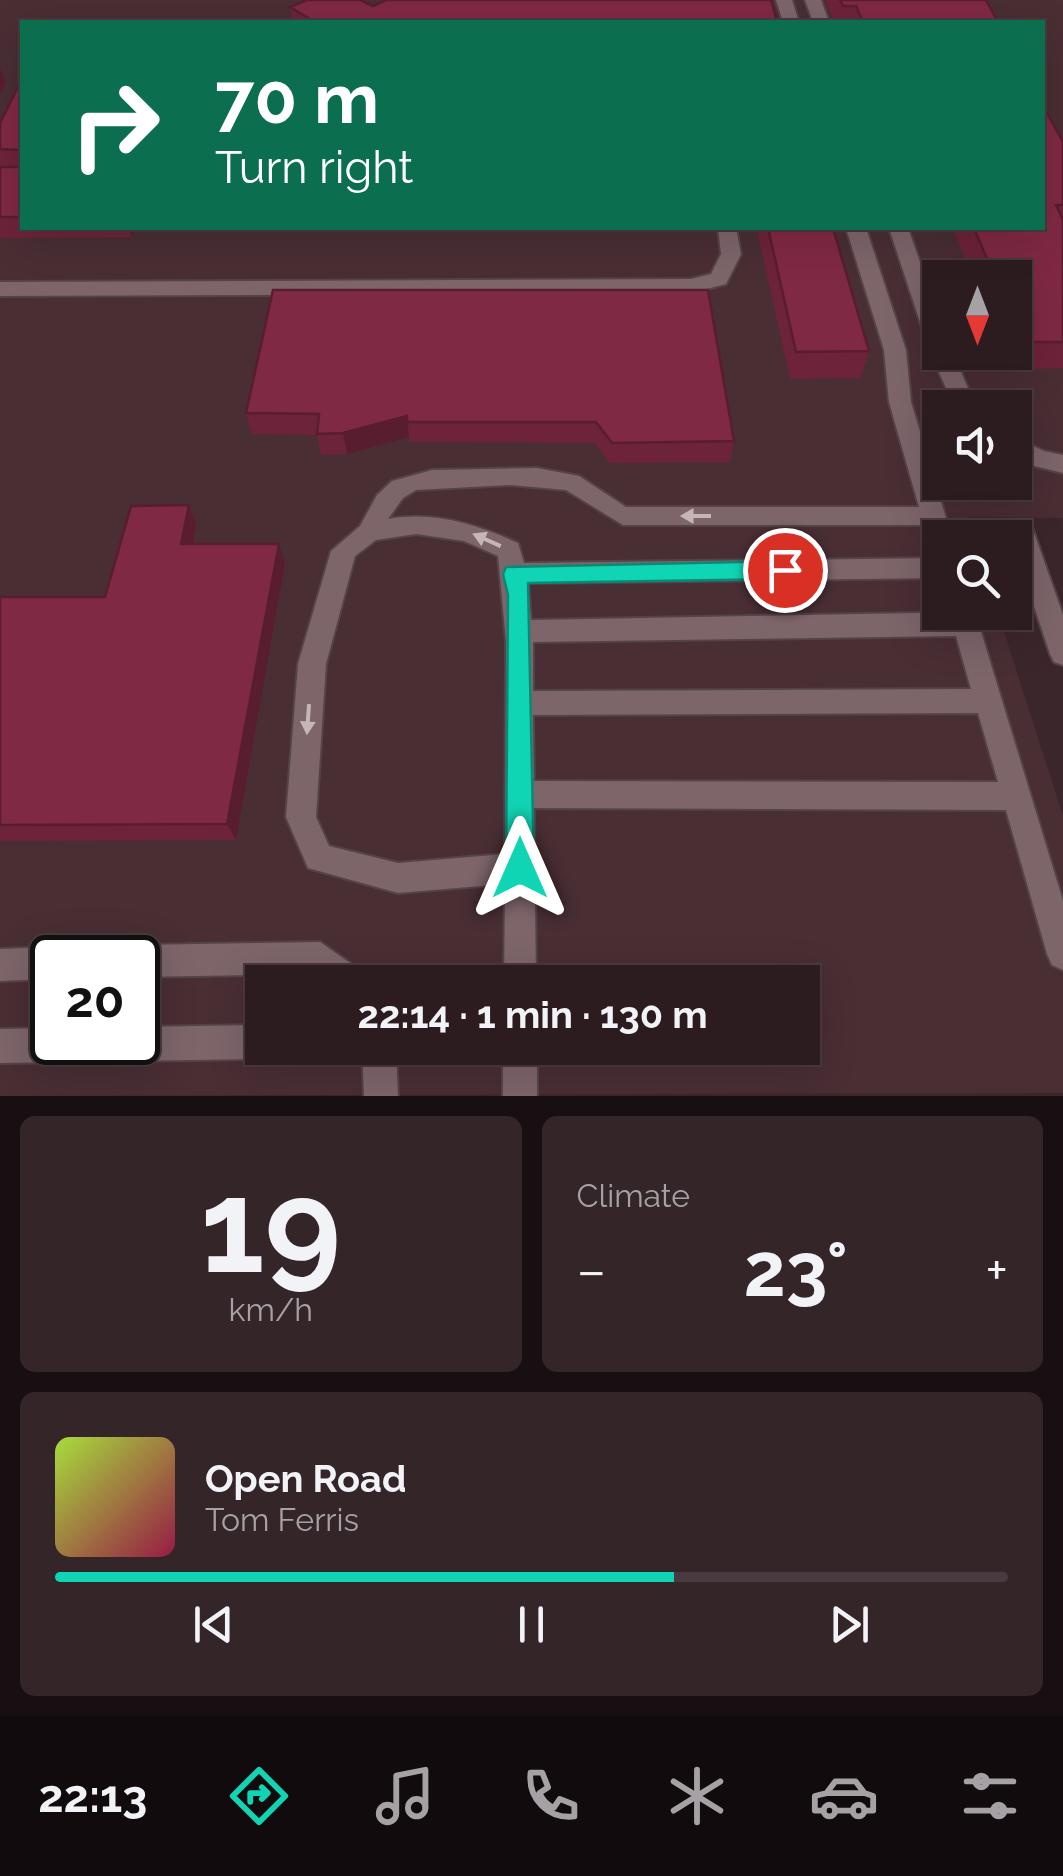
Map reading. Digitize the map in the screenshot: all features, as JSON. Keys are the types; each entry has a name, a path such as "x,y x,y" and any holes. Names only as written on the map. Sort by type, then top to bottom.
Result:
{"street":[{"path":"0,289 691,286 719,280 731,254 728,230"},
{"path":"857,230 895,350 900,402 935,520"},
{"path":"899,230 922,297"},
{"path":"1032,456 1063,464"},
{"path":"370,532 383,502 403,484 426,478 554,478 576,484 602,506 623,516 922,526"},
{"path":"520,868 398,878 319,858 301,818 312,664 344,551 370,532 416,524 468,532 508,550 519,595 520,794 520,868 520,965"},
{"path":"1032,562 1063,654"},
{"path":"514,574 922,568"},
{"path":"519,631 922,620"},
{"path":"967,630 1063,954"},
{"path":"519,703 988,701"},
{"path":"520,794 1016,796"},
{"path":"160,961 320,958 328,965"},
{"path":"0,964 30,963"},
{"path":"0,1046 245,1042"},
{"path":"380,1065 381,1096"},
{"path":"520,1065 520,1096"}],"shaded area":[{"path":"0,0 1063,0 1063,518 922,520 922,630 1003,630 1063,816 1063,1093 0,1096"}],"building":[{"path":"307,0 360,0 373,6 386,0 771,0 776,20 312,20 290,7"},
{"path":"840,0 986,0 997,20 862,20 856,6 843,6"},
{"path":"20,83 20,150 0,149 0,123"},
{"path":"1045,109 1063,142 1063,205 1056,205 1063,220 1063,342 1032,342 1032,260 987,260 975,230 1045,230"},
{"path":"0,167 20,167 20,217 0,217"},
{"path":"768,230 834,230 869,351 796,352"},
{"path":"273,290 708,290 734,441 612,443 596,422 407,422 407,416 343,433 317,434 319,414 246,413"},
{"path":"189,505 181,544 279,544 227,824 0,825 0,597 105,597 131,506"}],"route":[{"path":"520,868 519,595 514,574 785,570"}]}
